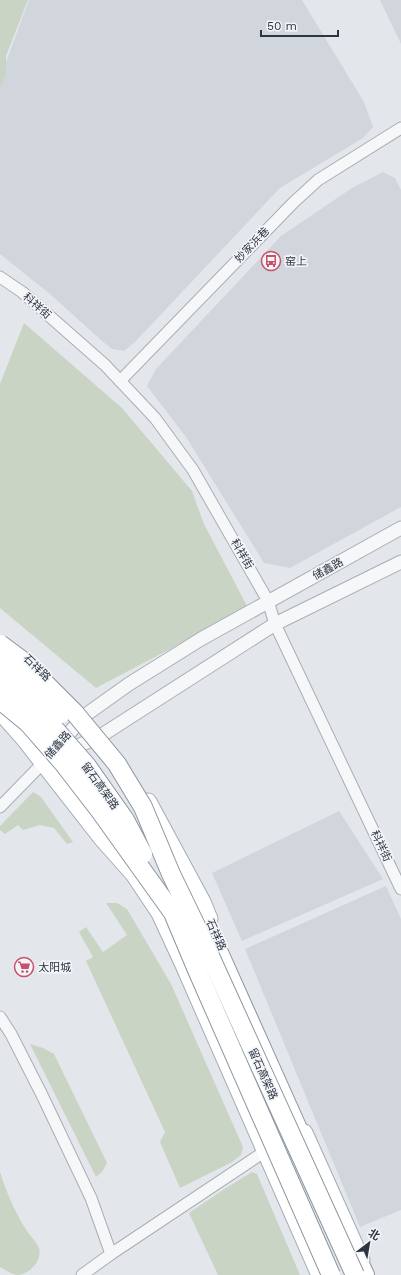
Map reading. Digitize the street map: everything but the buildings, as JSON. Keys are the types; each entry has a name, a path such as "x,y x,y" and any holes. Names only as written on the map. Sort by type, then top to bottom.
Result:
{"highway":[{"name":"留石高架路","path":"0,644 23,661 74,712 117,764 144,807 171,874"},
{"name":"留石高架路","path":"0,664 57,710 94,754 131,805 171,874 204,941 355,1275"},
{"name":"留石高架路","path":"0,680 47,720 87,766 125,820 173,912 203,985 331,1275"},
{"name":"留石高架路","path":"0,700 28,723 63,763 100,811 173,912"},
{"path":"144,807 212,937 365,1275"}],"main road":[{"name":"石祥路","path":"0,637 30,660 102,735 125,762 202,902 368,1275"},
{"path":"0,711 44,762 102,838 134,874 160,912 320,1275"}],"street":[{"name":"妙家浜巷","path":"120,381 294,202 318,180 401,128"},
{"name":"科祥街","path":"0,277 22,292 105,366 155,418 193,470 268,602 276,624 401,889"},
{"name":"储鑫路","path":"44,762 84,716 129,684 201,639 401,528"},
{"name":"储鑫路","path":"44,762 102,735 276,624 401,562"},
{"path":"0,807 44,762"},
{"path":"0,1017 11,1034 42,1095 91,1198 111,1254"},
{"path":"82,1275 266,1150"}],"shaded area":[{"path":"29,0 302,0 364,102 373,127 363,138 280,188 135,342 124,351 112,349 50,294 0,254 0,78"},
{"path":"380,0 401,0 401,44"},
{"path":"383,172 395,178 401,190 401,507 290,568 264,563 186,437 147,386 156,369 281,236 352,188"},
{"path":"339,811 383,879 242,941 212,873"},
{"path":"386,886 401,919 401,1210 360,1227 245,949"}],"green space":[{"path":"0,0 28,0 6,56 6,73 0,88"},
{"path":"24,323 122,408 192,491 204,524 248,608 96,688 0,608 0,384"},
{"path":"33,792 41,797 73,842 67,844 54,828 40,825 23,830 18,825 5,834 0,830 0,826"},
{"path":"106,903 117,903 127,909 171,984 243,1147 241,1155 232,1162 180,1188 160,1142 165,1132 86,961 93,957 79,932 86,927 103,952 127,935"},
{"path":"30,1044 43,1048 54,1054 107,1163 102,1172 96,1177"},
{"path":"0,1172 17,1214 39,1248 40,1253 37,1262 30,1270 17,1275 0,1267"},
{"path":"252,1172 257,1174 300,1275 218,1275 189,1213"}],"place":[{"name":"窑上","path":"271,261"},
{"name":"太阳城","path":"24,967"}]}
